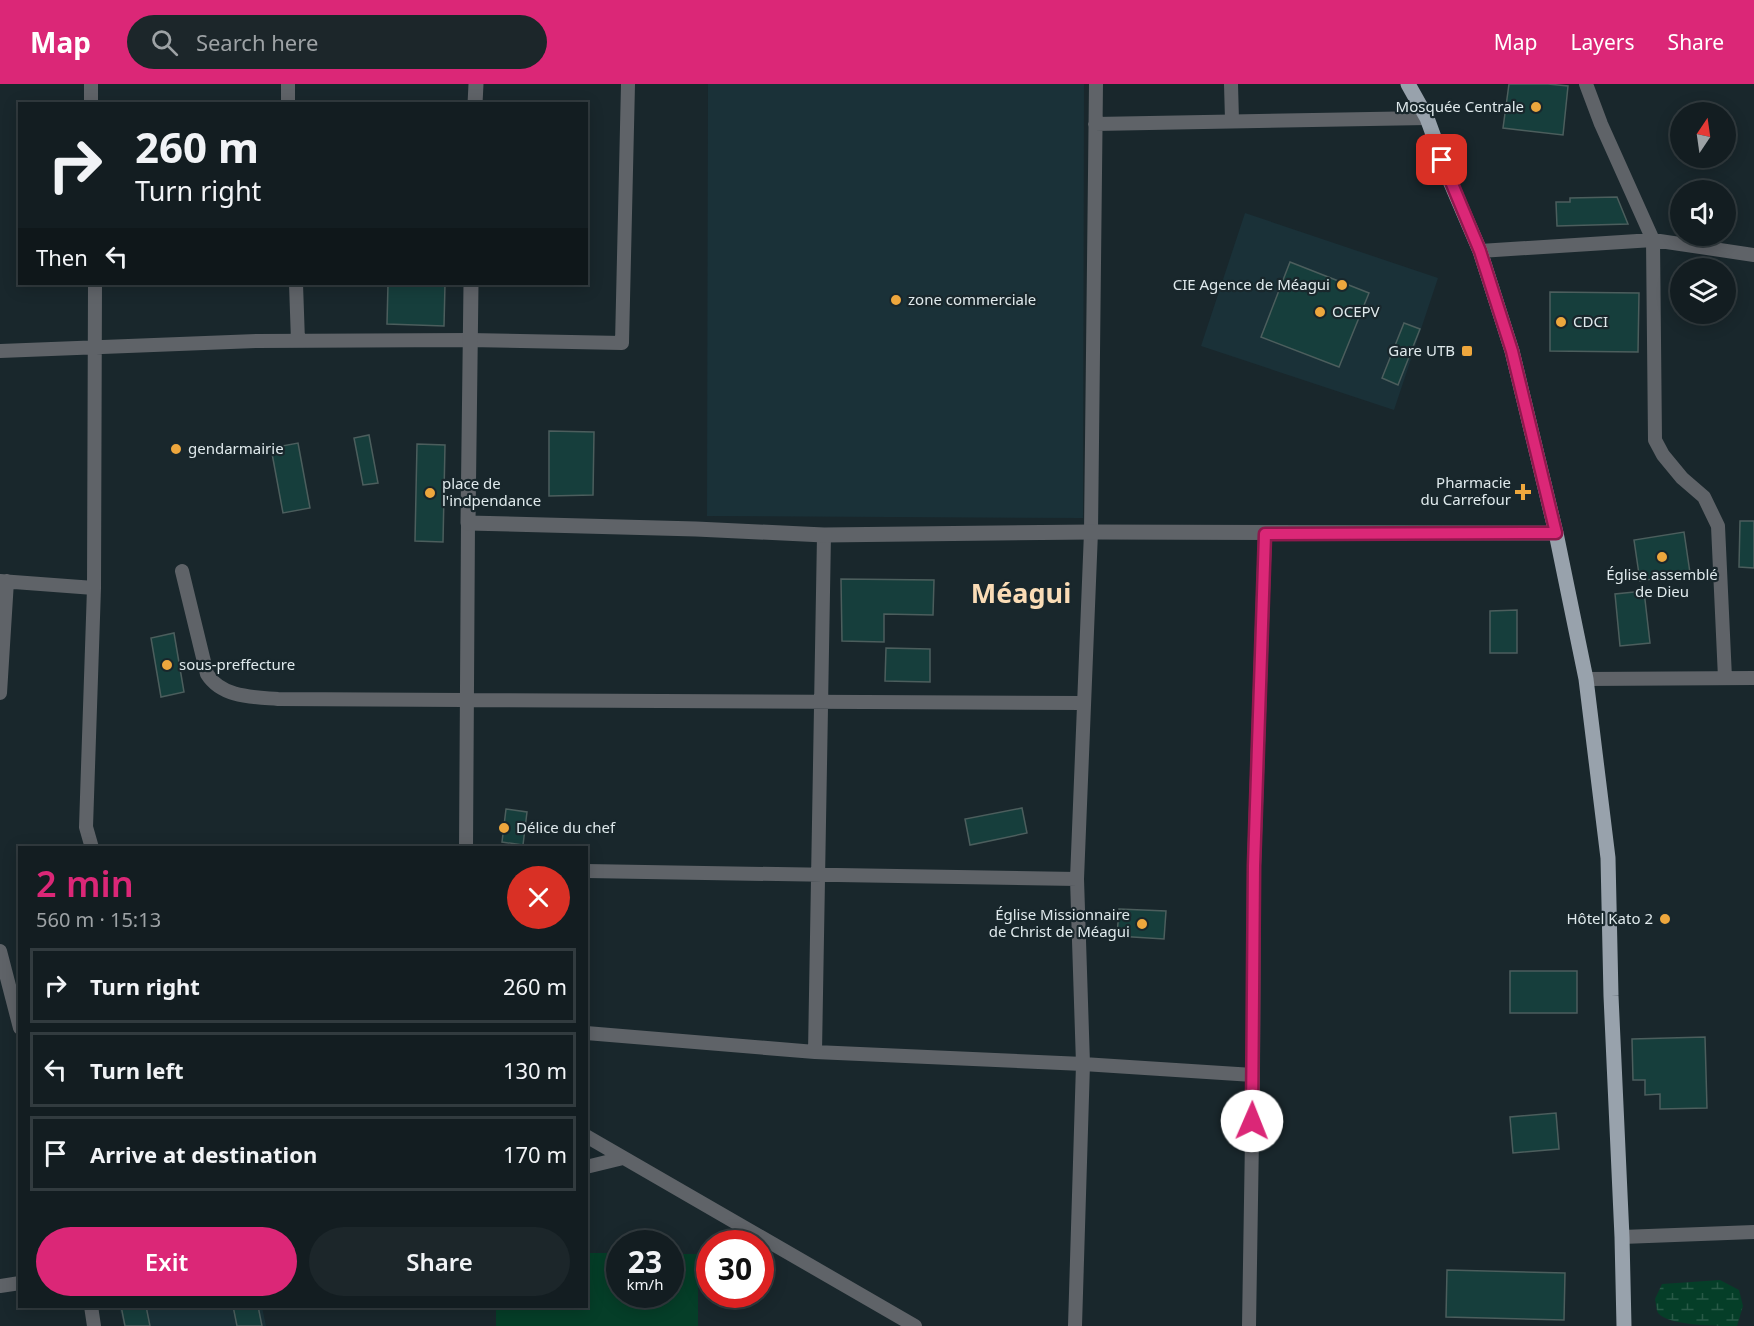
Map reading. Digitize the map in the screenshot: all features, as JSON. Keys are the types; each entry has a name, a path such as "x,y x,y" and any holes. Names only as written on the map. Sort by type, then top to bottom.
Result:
{"main road":[{"path":"1408,84 1427,118 1450,181 1480,251 1512,351 1556,533 1586,679 1608,858 1624,1326"}],"street":[{"path":"91,84 92,102"},
{"path":"288,84 288,102"},
{"path":"475,102 476,84"},
{"path":"0,351 298,341 469,340 622,343 628,84"},
{"path":"1075,1326 1083,1064 1077,879 1091,532 1096,84"},
{"path":"1231,84 1232,120"},
{"path":"1586,84 1601,124 1653,240 1655,440 1663,455 1682,478 1704,497 1718,526 1725,678"},
{"path":"1095,124 1427,118"},
{"path":"1480,251 1653,240 1754,255"},
{"path":"91,846 86,827 94,588 95,285"},
{"path":"296,285 298,341"},
{"path":"466,846 471,285"},
{"path":"468,524 696,529 824,535 1091,532 1556,533"},
{"path":"1249,1326 1254,866 1265,534"},
{"path":"815,1052 824,535"},
{"path":"182,571 207,675 213,683 235,694 278,699 1083,703"},
{"path":"0,693 3,581 94,588"},
{"path":"1586,679 1754,678"},
{"path":"588,871 1077,879"},
{"path":"0,951 18,1020"},
{"path":"588,1033 815,1052 1083,1064 1253,1075"},
{"path":"588,1137 915,1326"},
{"path":"588,1167 623,1158"},
{"path":"1622,1237 1754,1232"},
{"path":"0,1286 18,1283"},
{"path":"91,1308 94,1326"}],"shaded area":[{"name":"zone commerciale","path":"708,84 1084,84 1083,518 707,516"},
{"name":"OCEPV","path":"1245,213 1438,278 1394,410 1201,346"},
{"path":"119,1308 262,1308 266,1326 124,1326"}],"green space":[{"path":"588,1253 606,1253 606,1308 684,1308 684,1254 696,1254 698,1326 496,1326 496,1308 588,1308"},
{"path":"1720,1280 1739,1290 1743,1306 1737,1326 1683,1323 1672,1321 1658,1313 1655,1299 1662,1284"}],"building":[{"name":"Mosquée Centrale","path":"1509,84 1568,86 1563,135 1503,128"},
{"path":"1617,197 1628,224 1557,226 1556,202 1570,202 1570,198"},
{"path":"1290,262 1369,293 1339,367 1261,337"},
{"path":"388,285 445,285 444,326 387,324"},
{"path":"1550,292 1639,293 1638,352 1550,351"},
{"path":"1404,323 1420,329 1398,385 1382,378"},
{"path":"549,431 594,432 593,495 549,496"},
{"path":"369,435 378,483 363,485 354,438"},
{"path":"298,443 310,508 283,513 271,448"},
{"name":"place de l'indpendance","path":"417,444 445,445 443,542 415,541"},
{"path":"1740,521 1754,521 1754,568 1739,567"},
{"name":"Église assemblé de Dieu","path":"1684,532 1690,573 1640,581 1634,540"},
{"path":"841,579 934,580 933,615 884,614 884,642 842,641"},
{"path":"1644,591 1650,643 1620,646 1615,594"},
{"path":"1517,610 1517,653 1490,653 1490,611"},
{"name":"sous-preffecture","path":"174,633 184,692 161,697 151,638"},
{"path":"886,648 930,649 930,682 885,681"},
{"path":"1022,808 1027,833 970,845 965,819"},
{"path":"506,809 527,812 523,845 502,842"},
{"name":"Église Missionnaire de Christ de Méagui","path":"1119,909 1166,911 1164,939 1117,936"},
{"path":"1510,971 1577,971 1577,1013 1510,1013"},
{"path":"1705,1037 1707,1108 1660,1109 1660,1094 1645,1095 1645,1080 1633,1080 1632,1039"},
{"path":"1556,1113 1559,1149 1513,1153 1510,1117"},
{"path":"1447,1270 1565,1273 1564,1320 1446,1317"},
{"path":"121,1308 146,1308 150,1326 125,1326"},
{"path":"233,1308 258,1308 262,1326 237,1326"}],"place":[{"name":"Mosquée Centrale","path":"1536,107"},
{"name":"CIE Agence de Méagui","path":"1342,285"},
{"name":"zone commerciale","path":"896,300"},
{"name":"OCEPV","path":"1320,312"},
{"name":"CDCI","path":"1561,322"},
{"name":"Gare UTB","path":"1467,351"},
{"name":"gendarmairie","path":"176,449"},
{"name":"Pharmacie du Carrefour","path":"1523,492"},
{"name":"place de l'indpendance","path":"430,493"},
{"name":"Église assemblé de Dieu","path":"1662,557"},
{"name":"sous-preffecture","path":"167,665"},
{"name":"Délice du chef","path":"504,828"},
{"name":"Hôtel Kato 2","path":"1665,919"},
{"name":"Église Missionnaire de Christ de Méagui","path":"1142,924"}],"district":[{"name":"Méagui","path":"1021,594"}],"route":[{"path":"1252,1121 1254,866 1265,534 1556,533 1512,351 1480,251 1442,160"}]}
